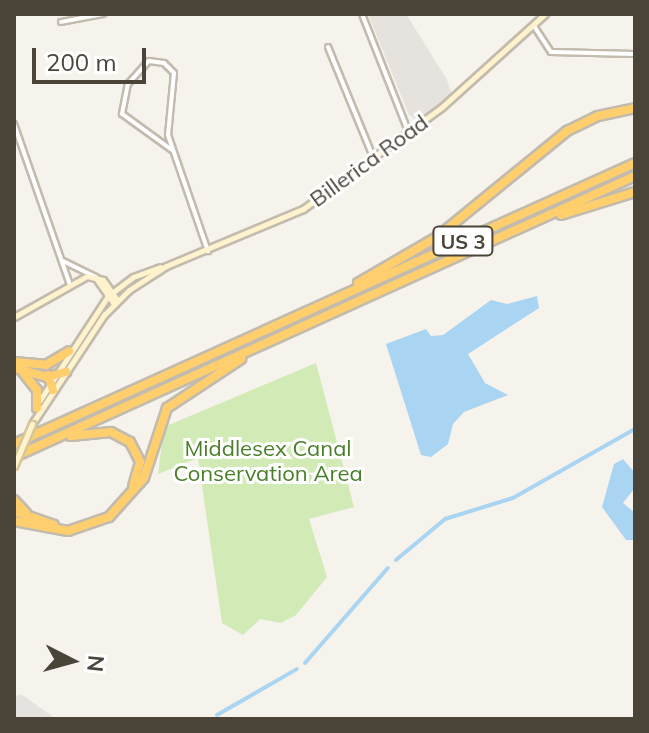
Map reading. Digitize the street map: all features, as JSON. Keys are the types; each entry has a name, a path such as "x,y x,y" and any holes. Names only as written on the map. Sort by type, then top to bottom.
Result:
{"highway":[{"path":"290,319 437,237 567,131 598,116 635,108"},
{"name":"US 3","path":"14,444 635,163"},
{"name":"US 3","path":"14,457 635,176"},
{"path":"500,237 635,192"},
{"path":"14,524 81,530 114,514 144,478 158,425 174,401 299,328"},
{"path":"18,366 51,364 69,351"},
{"path":"18,366 52,377 66,372"},
{"path":"18,366 37,390 37,408"},
{"path":"52,377 53,390"},
{"path":"14,511 62,526 89,522 120,502 139,472 139,457 130,442 111,432 82,433 43,444"},
{"path":"14,500 29,516"}],"main road":[{"name":"Billerica Road","path":"14,466 52,377 110,294 140,273 208,251 303,209 409,133 545,14"},
{"name":"Billerica Road","path":"32,424 116,302 166,266"},
{"path":"14,317 70,285 96,277 116,302"}],"street":[{"path":"61,22 103,14"},
{"path":"362,14 409,133"},
{"path":"534,26 551,52 635,54"},
{"path":"328,47 374,159"},
{"path":"172,150 122,114 128,84 149,61 164,63 175,79 166,123 172,150 208,251"},
{"path":"14,124 70,285"},
{"path":"60,258 96,277"}],"shaded area":[{"path":"368,14 406,14 446,78 452,94 418,121 409,115"},
{"path":"21,694 56,719 14,719 14,697"}],"green space":[{"name":"Middlesex Canal Conservation Area","path":"316,363 354,507 309,519 327,577 296,615 281,623 260,619 243,635 222,623 198,458 158,474 164,427"}],"water":[{"path":"537,296 539,308 468,354 485,383 508,395 464,412 453,424 448,444 431,457 421,455 386,344 426,329 431,336 443,335 491,300 507,304"},
{"path":"623,459 635,473 635,488 623,503 635,513 635,540 626,540 602,507 614,464"}],"waterway":[{"path":"396,560 445,519 513,498 635,429"},
{"path":"305,663 388,568"},
{"path":"217,715 297,669"}]}
